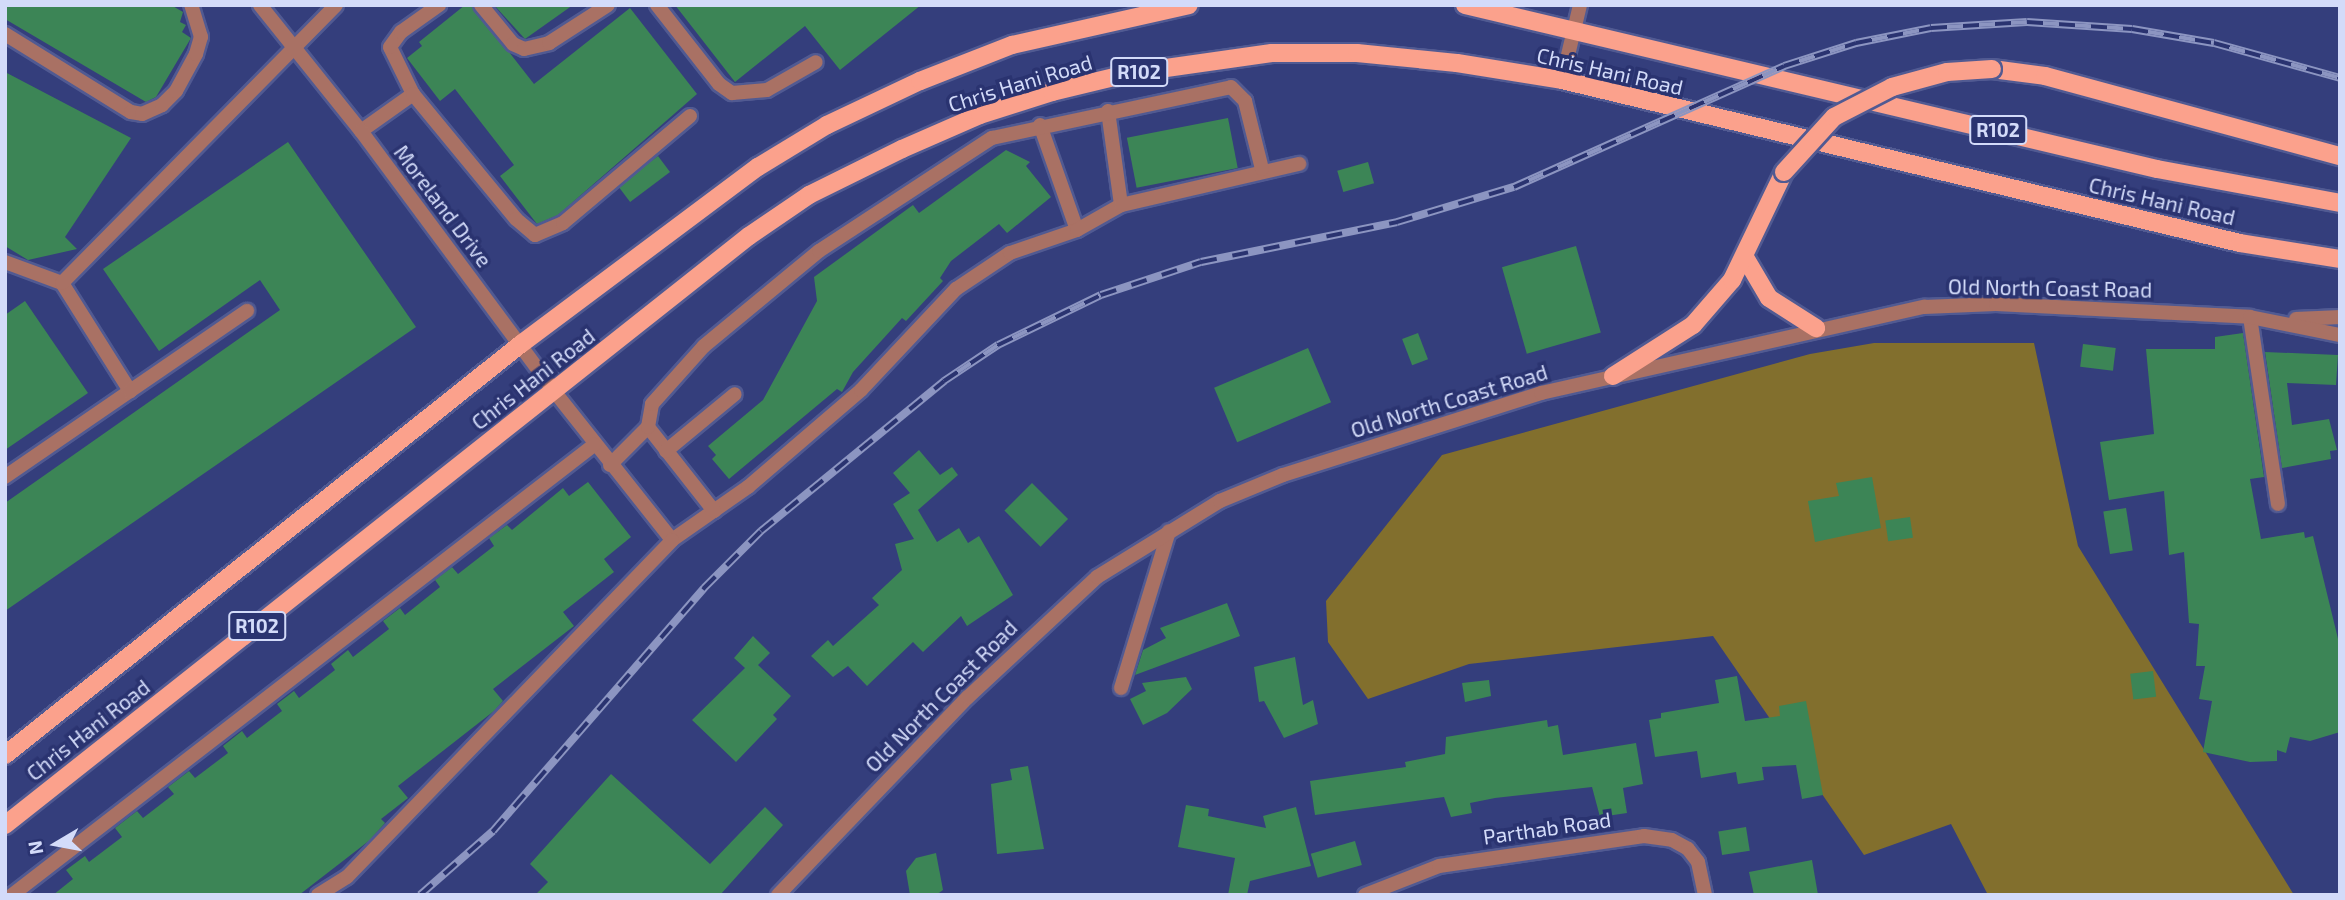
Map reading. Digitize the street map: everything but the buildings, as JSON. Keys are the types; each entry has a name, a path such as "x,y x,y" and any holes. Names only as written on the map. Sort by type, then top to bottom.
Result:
{"main road":[{"name":"Chris Hani Road","path":"5,755 521,344 688,215 827,125 920,81 1012,45 1136,10 1189,5"},
{"name":"Chris Hani Road","path":"1468,5 2157,169 2340,202"},
{"name":"Chris Hani Road","path":"5,825 554,391 809,195 980,114 1052,92 1131,73 1272,53 1357,53 1457,62 1562,80 2239,243 2340,259"},
{"path":"1613,376 1693,325 1746,259 1784,172 1811,137 1834,117 1892,87 1947,72 1992,69 2045,76 2340,156"},
{"path":"1746,259 1769,298 1816,328"}],"street":[{"path":"5,34 131,112 142,114 162,106 176,91 196,54 201,37 191,5"},
{"path":"62,283 108,231 297,48 336,5"},
{"path":"439,5 395,37 390,47 413,94 516,219 535,235 563,223 690,116"},
{"path":"481,5 513,44 524,49 549,43 608,5"},
{"path":"657,5 719,85 733,93 767,90 816,62"},
{"path":"1562,80 1580,5"},
{"name":"Moreland Drive","path":"265,7 521,344 594,445 672,540"},
{"path":"610,465 648,427 652,404 682,367 779,282 962,155 992,138 1040,125 1231,87 1245,101 1262,169"},
{"path":"361,131 413,94"},
{"path":"1108,111 1121,205"},
{"path":"1040,125 1077,230"},
{"path":"318,895 347,877 386,838 672,540 748,487 861,390 956,289 1010,253 1077,230 1121,205 1262,169 1299,164"},
{"path":"5,262 62,283 130,391"},
{"name":"Old North Coast Road","path":"778,895 1039,627 1097,577 1220,501 1283,475 1471,413 1816,328 1924,307 1996,304 2284,320 2340,317"},
{"path":"5,477 247,311"},
{"path":"2249,317 2278,504"},
{"name":"Old North Coast Road","path":"2284,320 2340,335"},
{"path":"666,451 735,394"},
{"path":"648,427 714,511"},
{"path":"12,895 594,445"},
{"path":"1121,688 1169,531"},
{"name":"Parthab Road","path":"1365,895 1439,866 1644,836 1672,840 1688,849 1698,862 1705,895"}],"shaded area":[{"path":"1874,343 2034,343 2078,546 2294,895 1988,895 1951,824 1864,855 1713,636 1469,664 1368,699 1328,642 1326,601 1442,455 1810,354"}],"railway":[{"path":"420,895 493,831 704,588 761,531 944,381 998,345 1101,295 1201,262 1397,222 1514,187 1784,66 1856,43 1931,28 2027,22 2132,29 2214,43 2340,78"}]}
